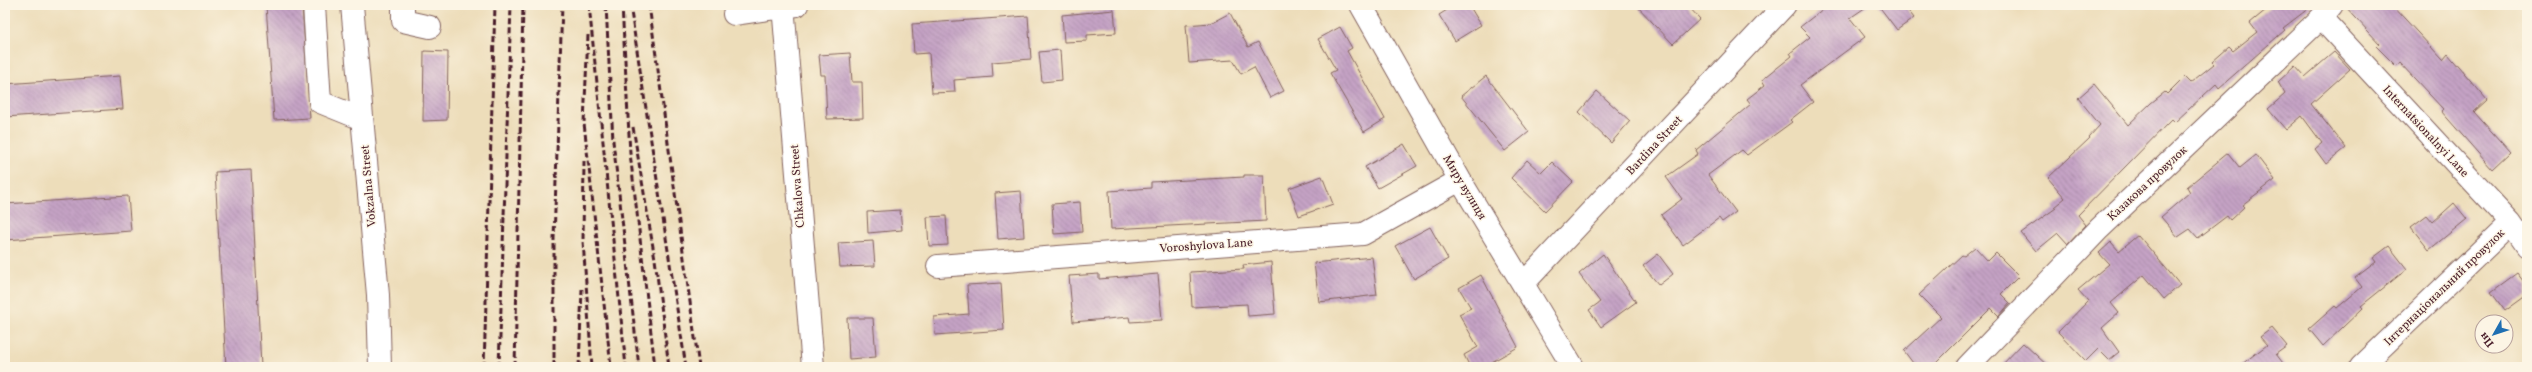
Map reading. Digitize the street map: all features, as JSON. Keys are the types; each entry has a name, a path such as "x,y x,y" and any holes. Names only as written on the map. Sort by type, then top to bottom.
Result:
{"street":[{"path":"314,5 320,102 362,119"},
{"name":"Vokzalna Street","path":"352,5 378,295 380,367"},
{"path":"403,5 403,21 430,27"},
{"path":"734,14 788,5"},
{"name":"Chkalova Street","path":"788,5 813,367"},
{"name":"Миру вулиця","path":"1361,5 1460,180 1573,367"},
{"name":"Bardina Street","path":"1523,284 1785,5"},
{"name":"Internatsionalnyi Lane","path":"2327,12 2511,223 2527,246"},
{"name":"Казакова провулок","path":"1967,367 2099,229 2327,12"},
{"name":"Voroshylova Lane","path":"938,266 1363,234 1460,180"},
{"name":"Інтернаціональний провулок","path":"2361,367 2511,223"}],"building":[{"path":"266,5 302,5 310,118 274,120"},
{"path":"1455,5 1469,5 1481,25 1455,41 1439,15"},
{"path":"1636,5 1687,5 1700,19 1673,44"},
{"path":"1828,5 1869,5 1850,18 1865,37 1800,85 1813,102 1790,120 1792,122 1747,155 1742,150 1708,175 1736,212 1722,222 1719,218 1683,245 1661,215 1682,199 1666,177 1698,154 1696,150 1751,104 1747,99 1765,85 1762,80 1792,56 1790,53 1810,37 1800,27"},
{"path":"1878,5 1904,5 1914,18 1897,30"},
{"path":"2272,5 2313,5 2283,28 2285,30 2219,88 2216,84 2175,122 2172,119 2078,215 2086,225 2068,244 2058,233 2036,251 2021,233 2056,208 2054,207 2065,198 2048,178 2090,138 2089,137 2100,125 2078,98 2094,84 2128,125 2151,103 2165,92 2167,94 2184,77 2190,83 2214,64 2212,62 2229,47 2233,51 2257,32 2250,23"},
{"path":"2344,5 2392,5 2443,60 2448,54 2487,100 2474,112 2510,152 2492,169 2441,111 2443,109 2400,63 2396,66 2377,47 2380,44"},
{"path":"1114,10 1116,33 1087,35 1087,41 1064,42 1062,15"},
{"path":"1230,13 1248,47 1258,42 1284,91 1270,98 1254,67 1241,74 1233,60 1189,63 1186,25 1211,23"},
{"path":"1028,16 1031,59 992,62 993,77 954,80 955,92 932,93 929,53 914,54 912,24"},
{"path":"1340,27 1352,48 1347,51 1385,119 1364,132 1330,73 1336,70 1318,39"},
{"path":"1060,50 1062,80 1042,82 1039,52"},
{"path":"424,51 448,52 447,120 423,121"},
{"path":"2334,52 2350,69 2311,104 2346,148 2326,164 2315,149 2322,143 2302,116 2286,130 2268,109 2285,94 2278,82 2295,66 2305,77"},
{"path":"850,53 852,82 862,82 863,118 827,119 825,75 821,75 819,55"},
{"path":"120,76 123,109 5,117 5,84"},
{"path":"1486,76 1529,132 1505,151 1461,96"},
{"path":"1597,91 1630,121 1611,143 1579,112"},
{"path":"1404,144 1417,166 1378,188 1365,167"},
{"path":"2228,153 2240,168 2256,155 2275,180 2242,205 2244,207 2230,220 2227,216 2198,238 2190,229 2178,237 2161,217 2190,192 2187,187"},
{"path":"1527,160 1541,173 1552,162 1573,182 1545,211 1511,178"},
{"path":"251,170 261,367 226,367 215,172"},
{"path":"1244,175 1264,175 1266,221 1111,229 1109,191 1151,188 1151,182 1244,177"},
{"path":"1322,176 1333,204 1299,216 1289,188"},
{"path":"1021,191 1024,237 998,239 995,193"},
{"path":"128,196 131,231 5,240 5,204"},
{"path":"1080,202 1082,232 1054,234 1052,204"},
{"path":"2454,203 2467,219 2429,250 2411,227 2427,215 2433,222"},
{"path":"900,210 902,230 868,233 867,212"},
{"path":"946,216 948,245 929,246 927,217"},
{"path":"1430,227 1448,259 1414,279 1395,246"},
{"path":"2138,235 2180,285 2164,299 2144,275 2111,303 2119,313 2102,328 2119,352 2109,360 2098,349 2086,361 2058,332 2088,301 2078,290 2109,264 2099,253 2111,242 2119,251"},
{"path":"873,241 875,266 840,267 838,243"},
{"path":"2389,246 2407,269 2361,306 2363,308 2323,346 2309,329 2335,306 2337,308 2362,287 2355,278 2376,262 2373,258"},
{"path":"1975,247 1988,261 1996,253 2019,276 2001,294 2010,303 1999,316 1991,308 1932,367 1916,367 1904,351 1941,317 1919,295 1962,255 1964,256"},
{"path":"1603,254 1636,302 1601,327 1589,310 1600,302 1579,274"},
{"path":"1658,254 1673,274 1659,285 1643,266"},
{"path":"1372,257 1377,295 1319,302 1314,263"},
{"path":"1271,262 1275,314 1248,316 1247,304 1192,307 1190,272 1244,269 1243,265"},
{"path":"2517,273 2527,286 2527,295 2505,311 2491,292"},
{"path":"1099,274 1099,279 1158,274 1162,320 1130,322 1129,317 1073,322 1069,276"},
{"path":"1481,275 1518,347 1483,367 1470,367 1464,355 1478,347 1459,314 1471,308 1459,288"},
{"path":"1001,283 1004,330 935,335 934,317 969,314 967,285"},
{"path":"847,318 873,318 876,357 849,359"},
{"path":"2272,328 2287,346 2276,354 2286,367 2238,367 2267,345 2260,337"},
{"path":"2023,343 2049,367 2000,367"}],"railway":[{"path":"484,367 495,5"},
{"path":"499,367 511,5"},
{"path":"515,367 523,5"},
{"path":"554,367 554,239 562,5"},
{"path":"589,5 626,367"},
{"path":"606,5 613,141 639,367"},
{"path":"622,5 630,153 655,367"},
{"path":"630,5 686,367"},
{"path":"649,5 699,367"},
{"path":"588,35 584,123 611,367"},
{"path":"633,127 655,259 669,367"},
{"path":"584,161 583,241 592,367"},
{"path":"579,367 582,289"}]}
